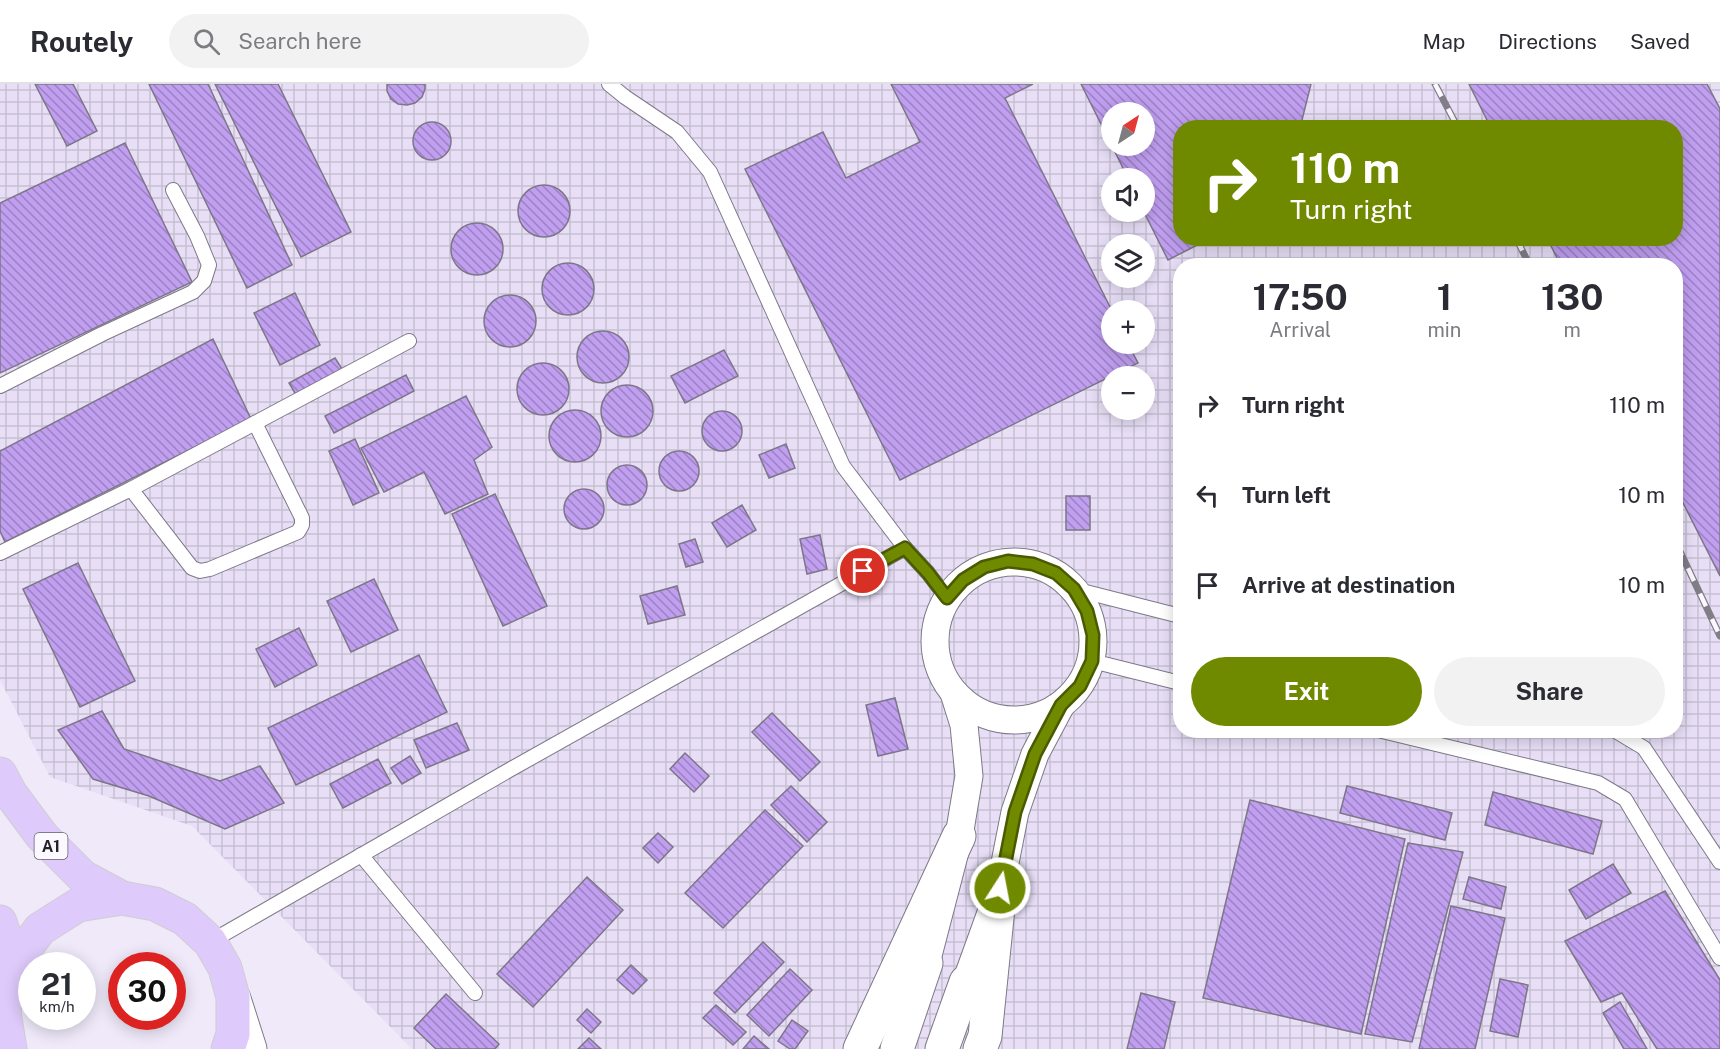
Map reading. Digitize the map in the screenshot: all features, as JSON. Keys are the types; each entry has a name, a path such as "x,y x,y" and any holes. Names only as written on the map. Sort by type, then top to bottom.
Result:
{"main road":[{"name":"A1","path":"0,774 10,793 42,836 83,877 122,898"},
{"path":"8,975 40,928 78,905 122,898 155,903 185,919 210,942 225,968 233,996 233,1034 228,1049"},
{"path":"0,922 8,975 3,1012 10,1049"}],"street":[{"path":"897,1049 926,963 958,836 969,776 964,725 954,693 940,669 934,645 937,621 947,598 963,580 984,567 1008,561 1033,564 1056,573 1074,589 1087,611 1093,635 1092,661 1080,686 1061,705 1041,716 1017,721 993,718 972,708 954,693"},
{"path":"980,1049 985,1036 1000,888 1015,812 1035,754 1061,705"},
{"path":"860,1049 958,836"},
{"path":"942,1049 1000,888"},
{"path":"233,996 250,1049"}],"lane":[{"path":"609,84 677,132 710,172 843,466 905,548 947,598"},
{"path":"0,386 102,334 193,292 204,281 209,265 173,190"},
{"path":"0,553 131,489 409,341"},
{"path":"131,489 192,568 201,571 298,532 302,525 302,518 255,423"},
{"path":"210,942 905,548"},
{"path":"1074,589 1173,614"},
{"path":"1092,661 1173,681"},
{"path":"1411,738 1598,783 1625,800 1720,957"},
{"path":"1627,738 1644,748 1720,862"},
{"path":"361,855 476,993"}],"shaded area":[{"path":"0,84 1720,84 1720,1049 412,1049 192,826 50,777 0,680"}],"building":[{"path":"35,84 73,84 97,131 67,146"},
{"path":"149,84 208,84 292,265 247,288"},
{"path":"215,84 278,84 351,232 301,257"},
{"path":"387,84 425,84 425,89 422,97 415,103 398,104 391,99 387,91"},
{"path":"891,84 1033,84 1005,98 1106,300 1101,300 1101,354 1133,354 1138,363 1132,366 1101,366 1101,381 900,480 745,169 823,132 846,178 920,142"},
{"path":"1081,84 1311,84 1302,120 1173,120 1173,246 1195,246 1168,260 1149,222 1155,222 1155,168 1123,168 1117,156 1155,156 1155,102 1101,102 1101,124"},
{"path":"1469,84 1707,84 1720,109 1720,576 1683,503 1683,258 1557,258 1551,246 1683,246 1683,120 1487,120"},
{"path":"432,122 439,123 445,128 450,134 450,148 445,154 439,159 432,160 425,159 419,154 414,148 413,141 414,134 419,128 425,123"},
{"path":"125,143 192,282 0,373 0,203"},
{"path":"539,185 549,185 558,189 566,197 570,211 566,225 558,233 549,237 539,237 530,233 522,225 518,216 518,206 522,197 530,189"},
{"path":"472,223 482,223 491,227 499,235 503,249 499,263 491,271 482,275 472,275 463,271 455,263 451,254 451,244 455,235 463,227"},
{"path":"563,263 573,263 582,267 590,275 594,289 590,303 582,311 573,315 563,315 554,311 546,303 542,294 542,284 546,275 554,267"},
{"path":"295,293 320,345 280,365 254,313"},
{"path":"505,295 515,295 524,299 532,307 536,321 532,335 524,343 515,347 505,347 496,343 488,335 484,326 484,316 488,307 496,299"},
{"path":"598,331 608,331 617,335 625,343 629,357 625,371 617,379 608,383 598,383 589,379 581,371 577,362 577,352 581,343 589,335"},
{"path":"213,339 251,419 5,542 0,531 0,451"},
{"path":"724,350 738,376 685,403 671,376"},
{"path":"335,358 344,372 298,398 289,383"},
{"path":"538,363 548,363 557,367 565,375 569,389 565,403 557,411 548,415 538,415 529,411 521,403 517,394 517,384 521,375 529,367"},
{"path":"406,375 414,391 334,433 325,416"},
{"path":"622,385 632,385 641,389 649,397 653,411 649,425 641,433 632,437 622,437 613,433 605,425 601,416 601,406 605,397 613,389"},
{"path":"466,396 492,447 474,460 488,494 445,514 424,472 384,492 361,448"},
{"path":"570,410 580,410 589,414 597,422 601,436 597,450 589,458 580,462 570,462 561,458 553,450 549,441 549,431 553,422 561,414"},
{"path":"722,411 730,412 736,417 741,423 741,439 736,445 730,450 722,451 714,450 708,445 703,439 702,431 703,423 708,417 714,412"},
{"path":"355,439 379,493 353,505 329,451"},
{"path":"786,444 795,468 769,478 759,455"},
{"path":"679,451 687,452 693,457 698,463 698,479 693,485 687,490 679,491 671,490 665,485 660,479 659,471 660,463 665,457 671,452"},
{"path":"627,465 635,466 641,471 646,477 646,493 641,499 635,504 627,505 619,504 613,499 608,493 607,485 608,477 613,471 619,466"},
{"path":"584,489 592,490 598,495 603,501 603,517 598,523 592,528 584,529 576,528 570,523 565,517 564,509 565,501 570,495 576,490"},
{"path":"495,494 547,606 503,626 452,514"},
{"path":"1066,496 1090,496 1090,530 1066,530"},
{"path":"742,505 756,530 727,547 712,523"},
{"path":"820,535 827,569 807,574 800,539"},
{"path":"695,539 703,562 686,567 679,544"},
{"path":"78,563 135,681 80,707 23,589"},
{"path":"374,579 398,630 351,652 327,601"},
{"path":"677,586 685,615 648,624 640,596"},
{"path":"299,628 317,665 275,687 256,649"},
{"path":"419,655 447,712 296,785 268,728"},
{"path":"895,698 908,749 878,756 866,705"},
{"path":"102,711 124,749 220,781 260,766 284,803 225,829 149,796 93,779 58,730"},
{"path":"772,713 820,762 800,781 752,732"},
{"path":"457,723 469,750 426,768 414,740"},
{"path":"685,753 709,776 694,792 670,769"},
{"path":"410,756 421,773 402,784 391,768"},
{"path":"378,759 391,783 343,808 330,784"},
{"path":"791,786 827,822 807,842 771,805"},
{"path":"1347,786 1452,813 1445,840 1340,813"},
{"path":"1493,792 1602,821 1593,854 1485,825"},
{"path":"1250,800 1405,839 1361,1034 1203,998"},
{"path":"765,810 803,846 723,928 685,893"},
{"path":"658,833 673,847 658,863 643,848"},
{"path":"1408,843 1463,852 1412,1042 1365,1034"},
{"path":"1613,864 1631,893 1586,919 1569,890"},
{"path":"587,877 623,910 533,1007 497,974"},
{"path":"1469,877 1506,887 1501,909 1463,899"},
{"path":"1665,891 1720,980 1720,1049 1657,1049 1622,993 1601,1002 1565,941"},
{"path":"1451,906 1505,918 1475,1049 1419,1049"},
{"path":"763,942 784,962 735,1013 714,993"},
{"path":"631,965 647,980 633,994 617,980"},
{"path":"790,969 812,990 769,1036 747,1015"},
{"path":"1500,979 1528,985 1518,1037 1490,1031"},
{"path":"1141,993 1175,1002 1164,1049 1127,1049"},
{"path":"446,994 499,1044 495,1049 436,1049 414,1028"},
{"path":"1620,1002 1647,1049 1624,1049 1603,1013"},
{"path":"716,1005 746,1032 733,1045 703,1018"},
{"path":"587,1009 601,1022 591,1033 577,1020"},
{"path":"792,1020 808,1031 795,1049 790,1049 778,1041"},
{"path":"754,1036 769,1049 743,1049"},
{"path":"589,1038 601,1049 578,1049"}],"railway":[{"path":"1435,84 1454,120"},
{"path":"1520,246 1526,258"},
{"path":"1683,558 1720,636"}],"route":[{"path":"863,571 905,548 947,598 963,580 984,567 1008,561 1033,564 1056,573 1074,589 1087,611 1093,635 1092,661 1080,686 1061,705 1035,754 1015,812 1000,888"}]}
